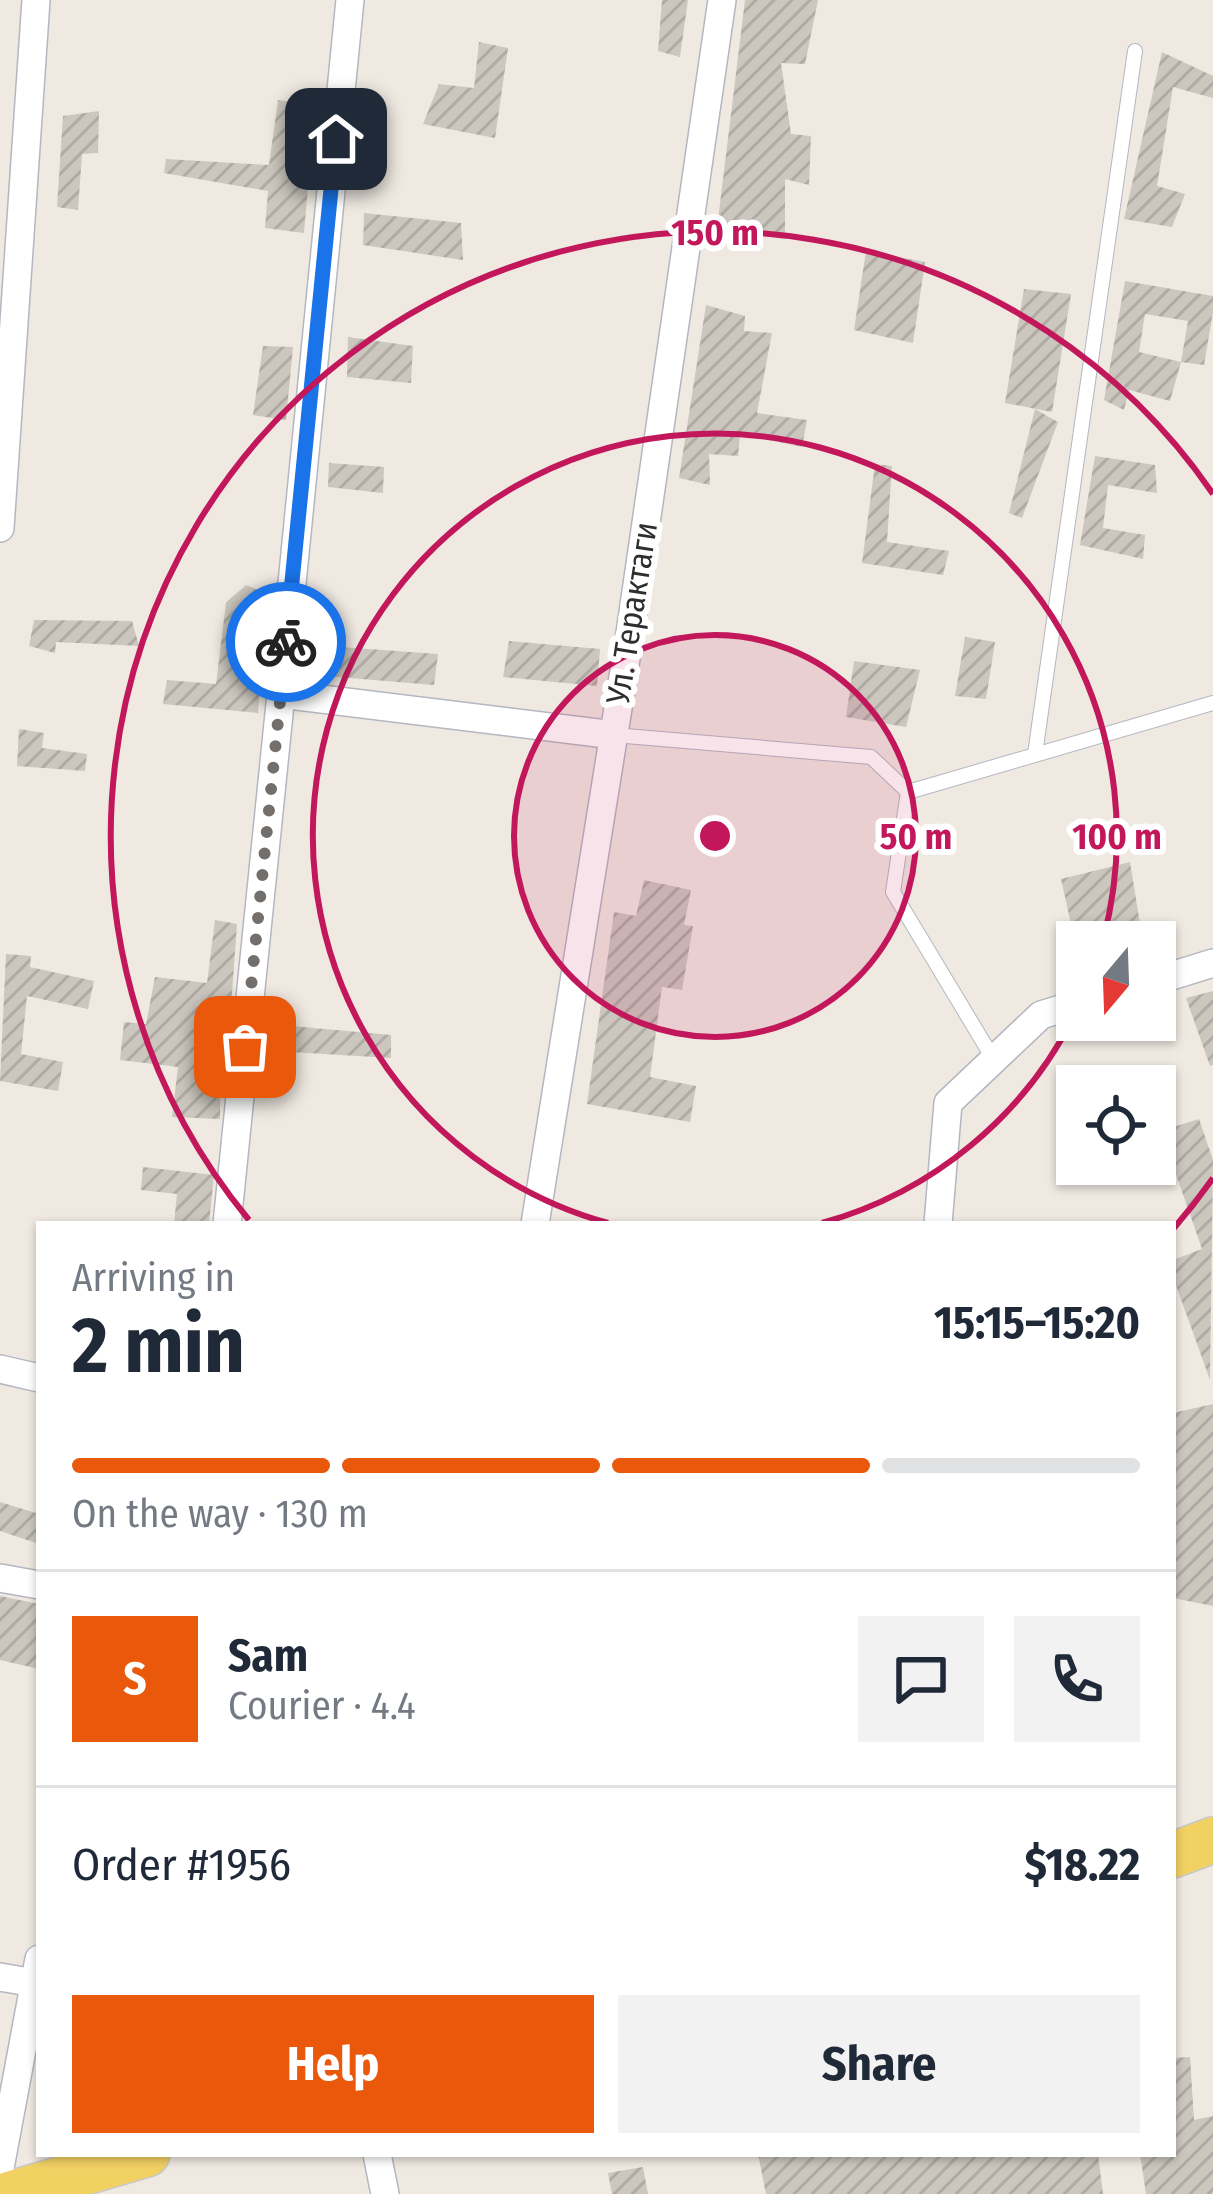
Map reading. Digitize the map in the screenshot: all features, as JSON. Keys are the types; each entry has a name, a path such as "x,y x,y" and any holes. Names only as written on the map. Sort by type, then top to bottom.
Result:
{"main road":[{"path":"1176,1855 1213,1840"},
{"path":"10,2194 137,2157"}],"street":[{"path":"0,528 36,0"},
{"path":"227,1221 350,0"},
{"name":"Ул. Терактаги","path":"535,1221 614,735 722,0"},
{"path":"281,694 614,735"},
{"path":"1176,974 1213,963"},
{"path":"938,1221 948,1103 1041,1015 1056,1010"},
{"path":"0,1370 36,1377"},
{"path":"0,1578 36,1584"},
{"path":"0,1976 36,1971"},
{"path":"0,2168 36,1976"},
{"path":"377,2157 385,2194"}],"lane":[{"path":"1035,754 1135,51"},
{"path":"908,792 1213,703"},
{"path":"614,735 871,757 908,792"},
{"path":"908,792 893,892 994,1060"}],"building":[{"path":"662,0 688,0 680,57 658,51"},
{"path":"745,0 818,0 805,64 781,63 791,134 811,136 809,185 785,179 785,239 717,228"},
{"path":"479,42 508,48 495,138 423,124 439,84 474,88"},
{"path":"1162,52 1213,76 1213,98 1173,87 1157,186 1185,194 1172,227 1124,219"},
{"path":"278,100 315,105 304,233 265,228 268,191 164,173 166,159 269,165"},
{"path":"99,111 98,153 82,154 78,210 57,207 63,116"},
{"path":"364,213 461,223 463,260 363,245"},
{"path":"866,251 925,262 913,343 854,330"},
{"path":"1125,281 1213,296 1204,365 1181,362 1170,401 1129,390 1124,410 1104,400","holes":["1145,314 1188,321 1181,362 1139,352"]},
{"path":"1024,289 1071,294 1052,412 1005,403"},
{"path":"706,305 745,316 744,331 772,333 757,413 807,420 802,447 740,434 738,456 709,454 710,485 679,478"},
{"path":"348,337 413,346 411,383 347,377"},
{"path":"263,346 293,347 286,420 253,415"},
{"path":"1035,409 1058,422 1022,518 1009,513"},
{"path":"1095,456 1155,465 1157,493 1108,485 1103,528 1145,535 1143,559 1080,545"},
{"path":"329,463 384,467 383,493 328,487"},
{"path":"875,464 892,466 887,542 949,551 943,575 862,563"},
{"path":"246,585 268,594 258,713 163,704 167,680 216,684 226,603"},
{"path":"34,620 132,621 139,646 56,642 55,653 29,646"},
{"path":"965,637 995,642 986,699 955,696"},
{"path":"509,641 600,649 597,686 503,677"},
{"path":"313,645 438,654 434,685 313,675"},
{"path":"854,661 920,670 906,727 846,717"},
{"path":"19,729 44,733 42,748 87,754 85,771 17,766"},
{"path":"1130,862 1140,921 1070,921 1061,879"},
{"path":"644,880 691,890 684,925 693,926 682,990 662,987 650,1077 696,1086 690,1122 587,1104 614,912 636,916"},
{"path":"215,920 237,924 230,1022 221,1021 220,1119 172,1117 178,1067 120,1060 124,1022 146,1024 155,977 207,983"},
{"path":"6,954 31,956 30,967 94,981 88,1009 27,996 21,1054 63,1062 58,1091 0,1081"},
{"path":"1213,991 1213,1065 1210,1066 1186,998"},
{"path":"270,1024 391,1035 391,1058 274,1051"},
{"path":"1199,1119 1213,1160 1210,1380 1176,1285 1176,1259 1202,1249 1176,1174 1176,1126"},
{"path":"143,1167 214,1175 209,1221 174,1221 177,1194 141,1190"},
{"path":"1213,1404 1213,1606 1176,1599 1176,1412"},
{"path":"0,1502 36,1513 36,1543 0,1531"},
{"path":"0,1596 36,1603 36,1668 0,1660"},
{"path":"1190,2057 1194,2120 1213,2116 1213,2194 1146,2194 1140,2157 1176,2157 1176,2058"},
{"path":"759,2157 1098,2157 1103,2194 766,2194"},
{"path":"643,2167 648,2194 612,2194 608,2173"}],"way so far":[{"path":"245,1047 286,642"}],"route":[{"path":"286,642 336,139"}]}
